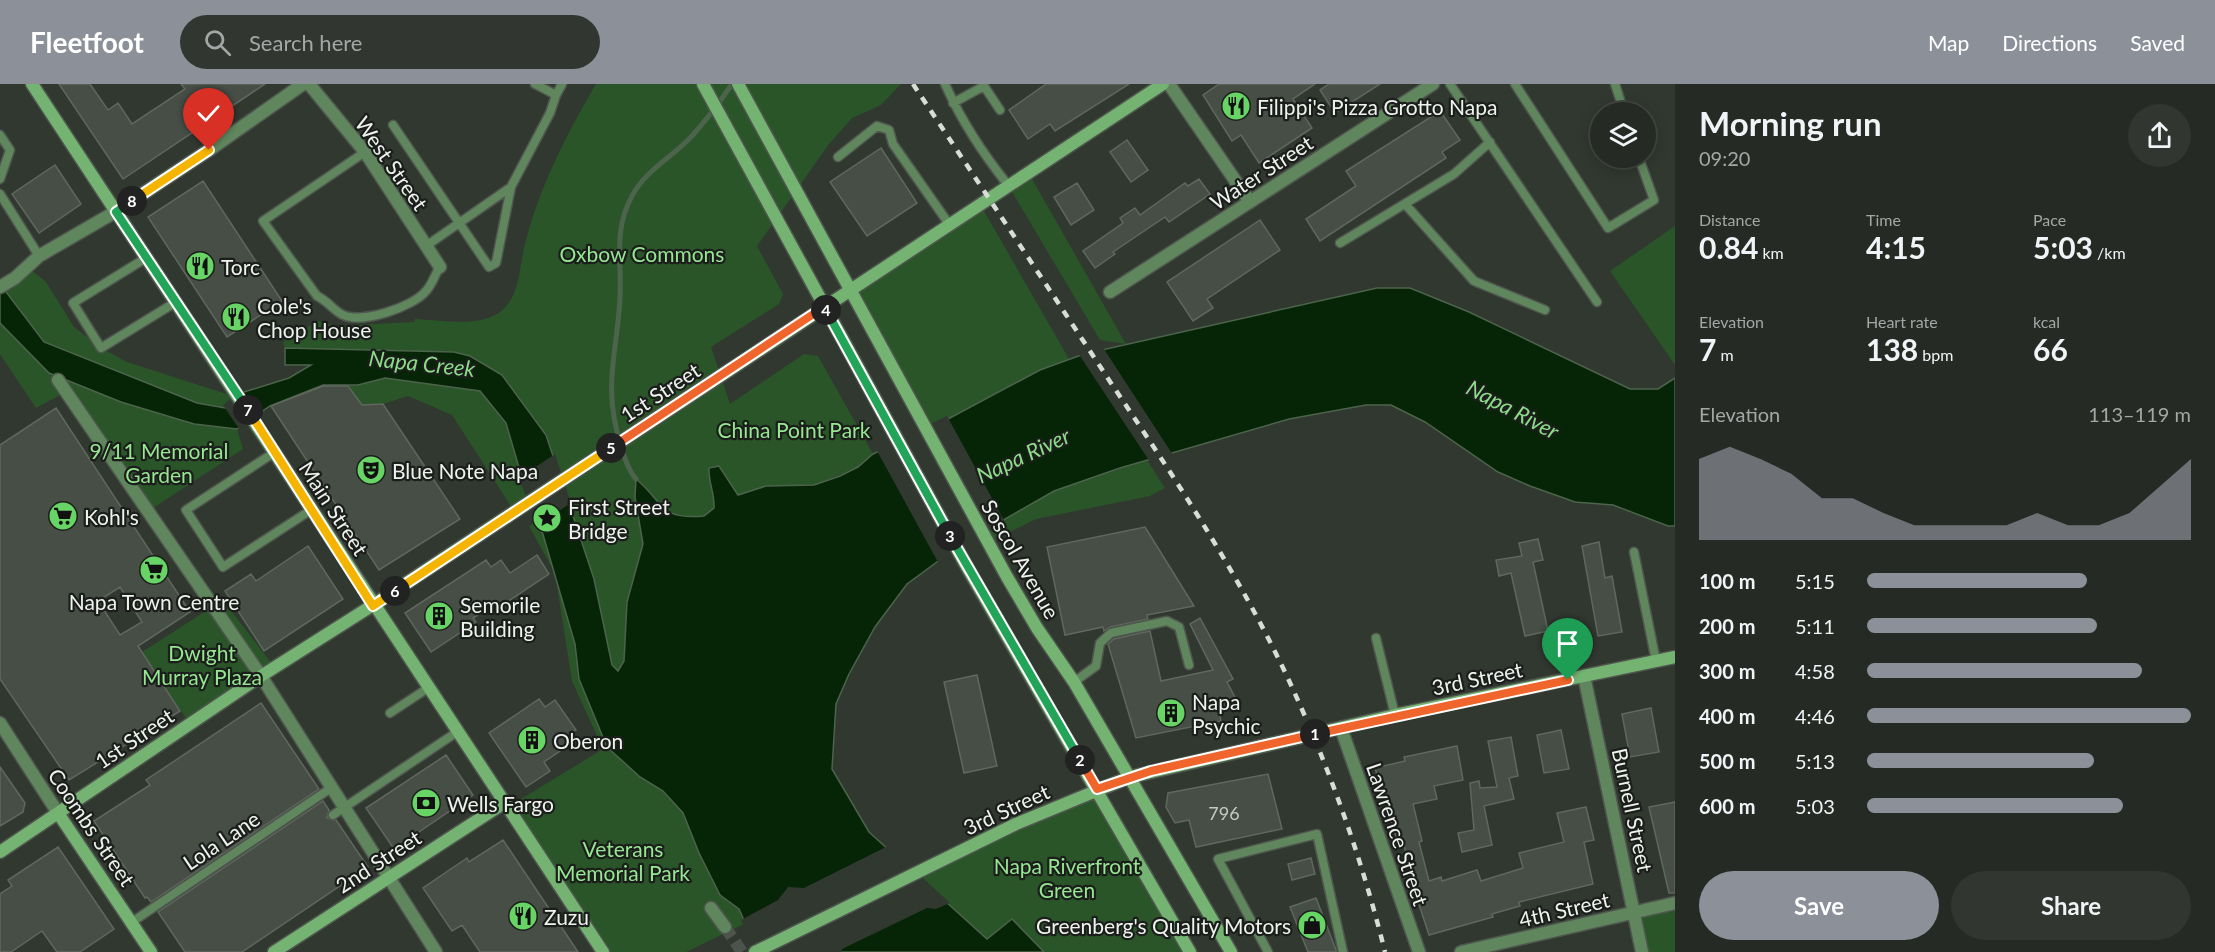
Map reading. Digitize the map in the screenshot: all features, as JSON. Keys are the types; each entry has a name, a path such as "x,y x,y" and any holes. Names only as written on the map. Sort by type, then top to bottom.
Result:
{"main road":[{"name":"Main Street","path":"32,84 275,452 373,606 603,952"},
{"path":"703,84 962,556 1190,952"},
{"name":"Soscol Avenue","path":"738,84 988,543 1032,619 1074,682 1231,952"},
{"name":"1st Street","path":"0,852 261,676 373,606 1163,84"},
{"name":"3rd Street","path":"755,952 1016,824 1130,777 1395,715 1675,657"},
{"name":"2nd Street","path":"274,952 504,803"},
{"name":"Coombs Street","path":"58,813 151,952"}],"street":[{"path":"0,287 15,278 39,256 116,212 303,84"},
{"name":"West Street","path":"309,84 364,152 440,267"},
{"path":"1169,84 1250,202"},
{"name":"Water Street","path":"1110,292 1433,84"},
{"path":"58,380 261,676 436,952"},
{"name":"Burnell Street","path":"1584,676 1642,952"},
{"name":"Coombs Street","path":"0,723 58,813"},
{"name":"Lawrence Street","path":"1341,728 1419,952"},
{"name":"4th Street","path":"1465,952 1675,903"},
{"path":"711,908 725,927"}],"lane":[{"path":"535,84 556,95"},
{"path":"393,125 489,267 496,263 511,188 550,113 562,84"},
{"path":"945,84 953,103 987,159 1008,185"},
{"path":"1450,84 1597,302"},
{"path":"1515,84 1608,228 1654,200 1643,168"},
{"path":"1615,84 1621,102"},
{"path":"953,103 984,86 1000,110"},
{"path":"838,157 878,126 889,130 893,144 949,224"},
{"path":"0,135 10,150 0,179"},
{"path":"1340,243 1454,174 1490,142"},
{"path":"364,152 263,221 317,296 328,302 342,315 357,318 396,309 425,293 440,267"},
{"path":"426,246 511,188"},
{"path":"0,194 39,256"},
{"path":"1405,204 1473,281 1545,310"},
{"path":"146,258 73,303 101,348 176,302"},
{"path":"275,452 186,510 223,567 312,510"},
{"path":"1634,552 1656,661"},
{"path":"1074,682 1096,666 1100,643 1111,633 1167,621 1179,627 1189,665"},
{"path":"1376,638 1395,715"},
{"path":"390,713 428,688"},
{"path":"333,815 343,806 457,732"},
{"name":"Lola Lane","path":"132,922 331,788"},
{"path":"1268,952 1218,859 1317,834 1343,952"}],"green space":[{"name":"Oxbow Commons","path":"596,84 901,84 881,105 852,118 829,144 757,246 783,294 779,304 711,347 730,404 804,354 818,356 873,454 859,467 814,485 766,486 737,495 729,484 709,474 715,496 714,508 704,516 682,516 662,508 636,479 643,544 627,602 624,661 618,671 612,665 594,579 546,435 454,352 285,348 283,342 318,321 337,326 414,322 415,319 468,322 497,314 510,301 514,293 530,226 545,184 574,123"},
{"path":"1028,172 1126,344 1100,340 1008,185"},
{"path":"980,204 1069,359 1040,370 926,430 851,290"},
{"path":"1675,226 1675,365 1610,271"},
{"path":"30,269 46,282 74,327 101,348 127,362 239,398 226,408 197,403 44,342 2,286"},
{"name":"9/11 Memorial Garden","path":"0,321 49,373 121,402 194,424 237,429 243,449 147,512 66,392 36,408 0,354"},
{"path":"385,378 480,391 506,423 530,501 514,511 452,415 408,396 383,404 362,405 348,386"},
{"path":"1147,460 1165,488 1150,496 1036,519 988,543 982,532 1054,491"},
{"name":"Veterans Memorial Park","path":"540,519 575,644 579,679 640,777 663,791 684,814 699,853 720,895 739,909 746,923 686,952 603,952 508,807 603,749 572,681 555,573 529,526"},
{"name":"Dwight Murray Plaza","path":"223,600 275,668 190,724 142,652"},
{"name":"Napa Riverfront Green","path":"1097,789 1190,952 1044,952 1012,919 987,939 914,875"},
{"path":"1675,903 1675,952 1642,952 1635,912"}],"water":[{"path":"0,284 44,342 197,403 225,408 241,393 289,378 311,365 285,365 285,348 454,352 470,356 502,375 546,435 594,579 612,665 618,671 624,661 627,602 643,544 635,497 636,479 663,508 670,512 689,517 704,516 714,508 709,468 719,466 738,495 766,486 814,485 858,467 873,454 948,419 1040,370 1084,354 1377,288 1410,288 1469,312 1630,389 1658,389 1675,378 1675,526 1668,526 1613,505 1575,502 1530,486 1498,472 1425,422 1391,405 1366,405 1289,419 1120,468 1054,491 963,543 907,584 875,627 849,674 836,704 832,769 869,832 987,939 1012,919 1044,952 758,952 739,909 720,895 699,853 683,813 663,791 640,777 607,747 579,679 575,644 542,531 506,423 480,391 385,378 358,385 323,385 270,406 237,429 194,424 121,402 49,373 0,323"}],"pier":[{"path":"1102,346 1173,455 1150,462 1078,353"},
{"path":"242,389 260,416 240,430 223,405"},
{"path":"947,416 1005,522 965,545 939,564 876,449"},
{"path":"555,454 571,503 537,525 519,478"},
{"path":"888,846 950,903 936,909 927,908 842,949 841,952 755,952 741,920 778,900 788,887 804,888"}],"building":[{"path":"59,84 90,84 108,110 118,103 132,124 185,89 181,84 265,84 123,179"},
{"path":"1046,84 1129,84 1055,131 1050,124 1028,139 1009,110"},
{"path":"1219,84 1315,84 1293,99 1312,128 1259,163 1241,135 1232,141 1203,95"},
{"path":"1329,84 1380,84 1335,113 1320,90"},
{"path":"1440,111 1460,140 1442,152 1446,158 1320,241 1306,219 1356,186 1346,171"},
{"path":"1127,140 1148,170 1131,182 1110,152"},
{"path":"881,148 917,203 867,236 830,182"},
{"path":"55,165 81,204 39,233 12,194"},
{"path":"1199,179 1210,194 1169,222 1165,217 1113,252 1115,254 1095,268 1083,251 1123,223 1120,218 1135,208 1140,215 1185,183 1188,186"},
{"path":"203,181 282,301 227,337 148,217"},
{"path":"1077,183 1094,210 1071,225 1054,197"},
{"path":"1260,220 1280,250 1207,299 1213,308 1193,321 1167,282"},
{"path":"323,386 348,386 362,405 383,404 460,519 379,570 271,406"},
{"name":"Kohl's","path":"56,408 190,612 138,646 180,711 69,780 0,679 0,445","holes":["120,587 142,622 120,635 98,601"]},
{"path":"1145,527 1194,606 1147,615 1148,619 1110,627 1104,631 1103,627 1065,635 1047,547"},
{"path":"1538,539 1543,560 1533,562 1548,631 1525,636 1511,573 1499,576 1496,560 1522,556 1519,543"},
{"path":"1599,542 1605,578 1612,576 1622,632 1598,636 1582,546"},
{"path":"308,546 343,599 264,651 225,591 251,574 256,581"},
{"path":"537,555 549,574 498,608 495,604 473,618 476,622 431,652 405,613 486,560 491,567 501,560 510,573"},
{"path":"1200,618 1233,679 1227,682 1240,707 1219,712 1221,721 1136,738 1108,644 1114,639 1150,631 1161,681 1213,670 1190,624"},
{"path":"977,675 997,766 964,773 944,682"},
{"name":"Oberon","path":"539,699 545,707 555,700 576,730 567,736 572,743 544,762 550,771 526,787 489,733"},
{"path":"261,703 319,789 151,902 147,897 145,898 94,821 150,785 146,780"},
{"path":"1651,708 1659,752 1630,757 1622,714"},
{"path":"1561,730 1569,769 1544,773 1537,735"},
{"path":"1511,737 1518,776 1509,778 1514,799 1484,806 1492,845 1462,852 1458,833 1474,830 1470,783 1479,781 1480,788 1497,787 1488,741"},
{"path":"1457,746 1463,780 1434,786 1437,799 1413,804 1422,841 1419,842 1429,881 1441,877 1442,881 1477,870 1481,881 1523,868 1519,853 1564,842 1557,813 1586,807 1594,840 1584,842 1593,884 1519,902 1520,906 1492,914 1493,917 1429,935 1413,886 1404,845 1399,846 1375,768 1405,761 1404,757"},
{"path":"446,755 473,795 394,849 366,808"},
{"path":"0,767 25,803 23,812 0,826"},
{"path":"1268,774 1282,829 1196,847 1189,820 1175,823 1166,807 1168,793"},
{"path":"323,801 329,810 327,818 336,820 368,867 242,952 185,952 158,912"},
{"path":"1675,802 1675,893 1669,893 1649,807"},
{"path":"503,840 578,952 480,952 462,925 452,931 423,888 467,858 469,862"},
{"path":"58,847 114,929 80,952 57,952 42,931 11,952 0,952 0,894 12,886 8,880"},
{"path":"1311,858 1315,874 1292,880 1288,864"},
{"name":"Greenberg's Quality Motors","path":"1316,898 1336,952 1308,952 1290,907"}],"waterway":[{"path":"636,479 623,455 612,405 612,371 620,298 622,221 632,196 644,179 690,138 732,84"}],"tunnel":[{"path":"725,927 742,952"}],"railway":[{"path":"913,84 1179,486 1245,595 1284,670 1329,774 1354,844 1385,952"}],"place":[{"name":"Filippi's Pizza Grotto Napa","path":"1236,106"},
{"name":"Torc","path":"200,266"},
{"name":"Cole's Chop House","path":"236,317"},
{"name":"Blue Note Napa","path":"371,470"},
{"name":"Kohl's","path":"63,516"},
{"name":"First Street Bridge","path":"547,518"},
{"name":"Napa Town Centre","path":"154,570"},
{"name":"Semorile Building","path":"439,616"},
{"name":"Napa Psychic","path":"1171,713"},
{"name":"Oberon","path":"532,740"},
{"name":"Wells Fargo","path":"426,803"},
{"name":"Zuzu","path":"523,916"},
{"name":"Greenberg's Quality Motors","path":"1312,925"}],"route":[{"path":"209,150 116,212 253,418 373,606 824,307 995,616 1097,789 1130,777 1207,758 1395,715 1568,680"}],"water label":[{"name":"Napa Creek","path":"422,363"},
{"name":"Napa River","path":"1513,409"},
{"name":"Napa River","path":"1023,455"}],"park label":[{"name":"China Point Park","path":"794,429"}]}
